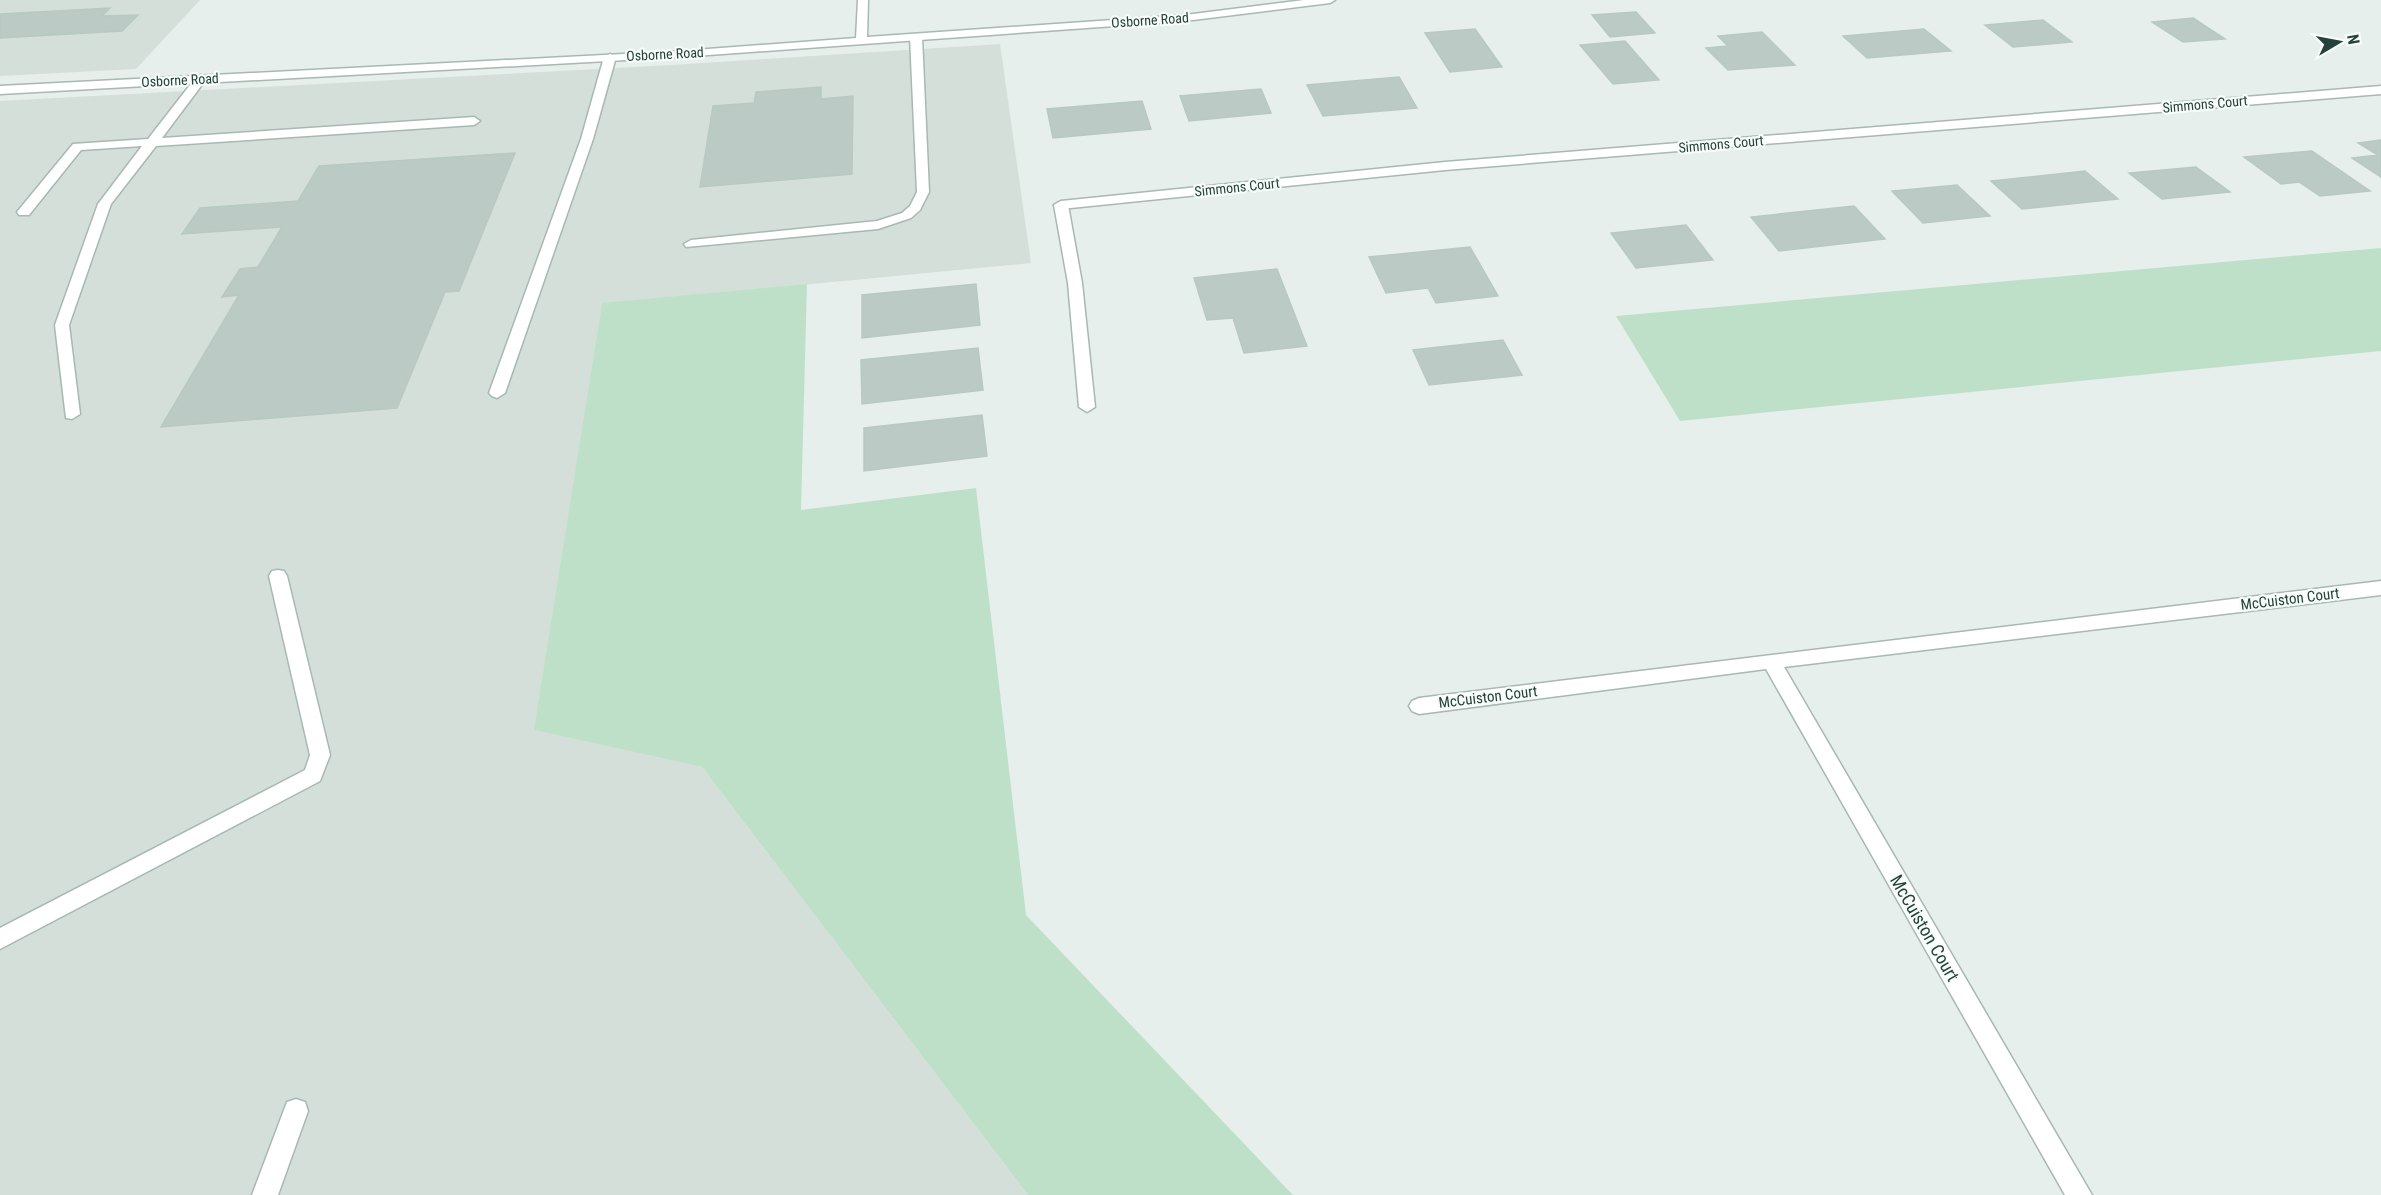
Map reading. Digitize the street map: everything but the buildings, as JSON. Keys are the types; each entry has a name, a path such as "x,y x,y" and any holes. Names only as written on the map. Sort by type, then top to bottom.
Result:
{"street":[{"path":"861,41 863,0"},
{"name":"Osborne Road","path":"0,90 861,41 1185,18 1329,0"},
{"path":"691,244 878,225 903,218 916,210 923,192 916,37"},
{"path":"497,393 587,139 610,57"},
{"path":"72,414 62,325 105,204 201,78"},
{"name":"Simmons Court","path":"1088,407 1075,283 1061,205 1445,166 2381,90"},
{"path":"24,213 77,147 474,121"},
{"path":"0,939 313,775 320,755 278,576"},
{"name":"McCuiston Court","path":"1419,706 1771,661 2381,588"},
{"name":"McCuiston Court","path":"1771,661 2079,1195"},
{"path":"265,1195 296,1111"}],"shaded area":[{"path":"0,0 200,0 136,69 0,76"},
{"path":"1000,44 1031,263 602,304 535,730 702,767 1028,1195 0,1195 0,101 672,65"}],"green space":[{"path":"2381,248 2381,351 1680,421 1616,316"},
{"path":"807,284 801,510 976,488 1026,915 1293,1195 1028,1195 702,767 534,730 602,303"}]}
